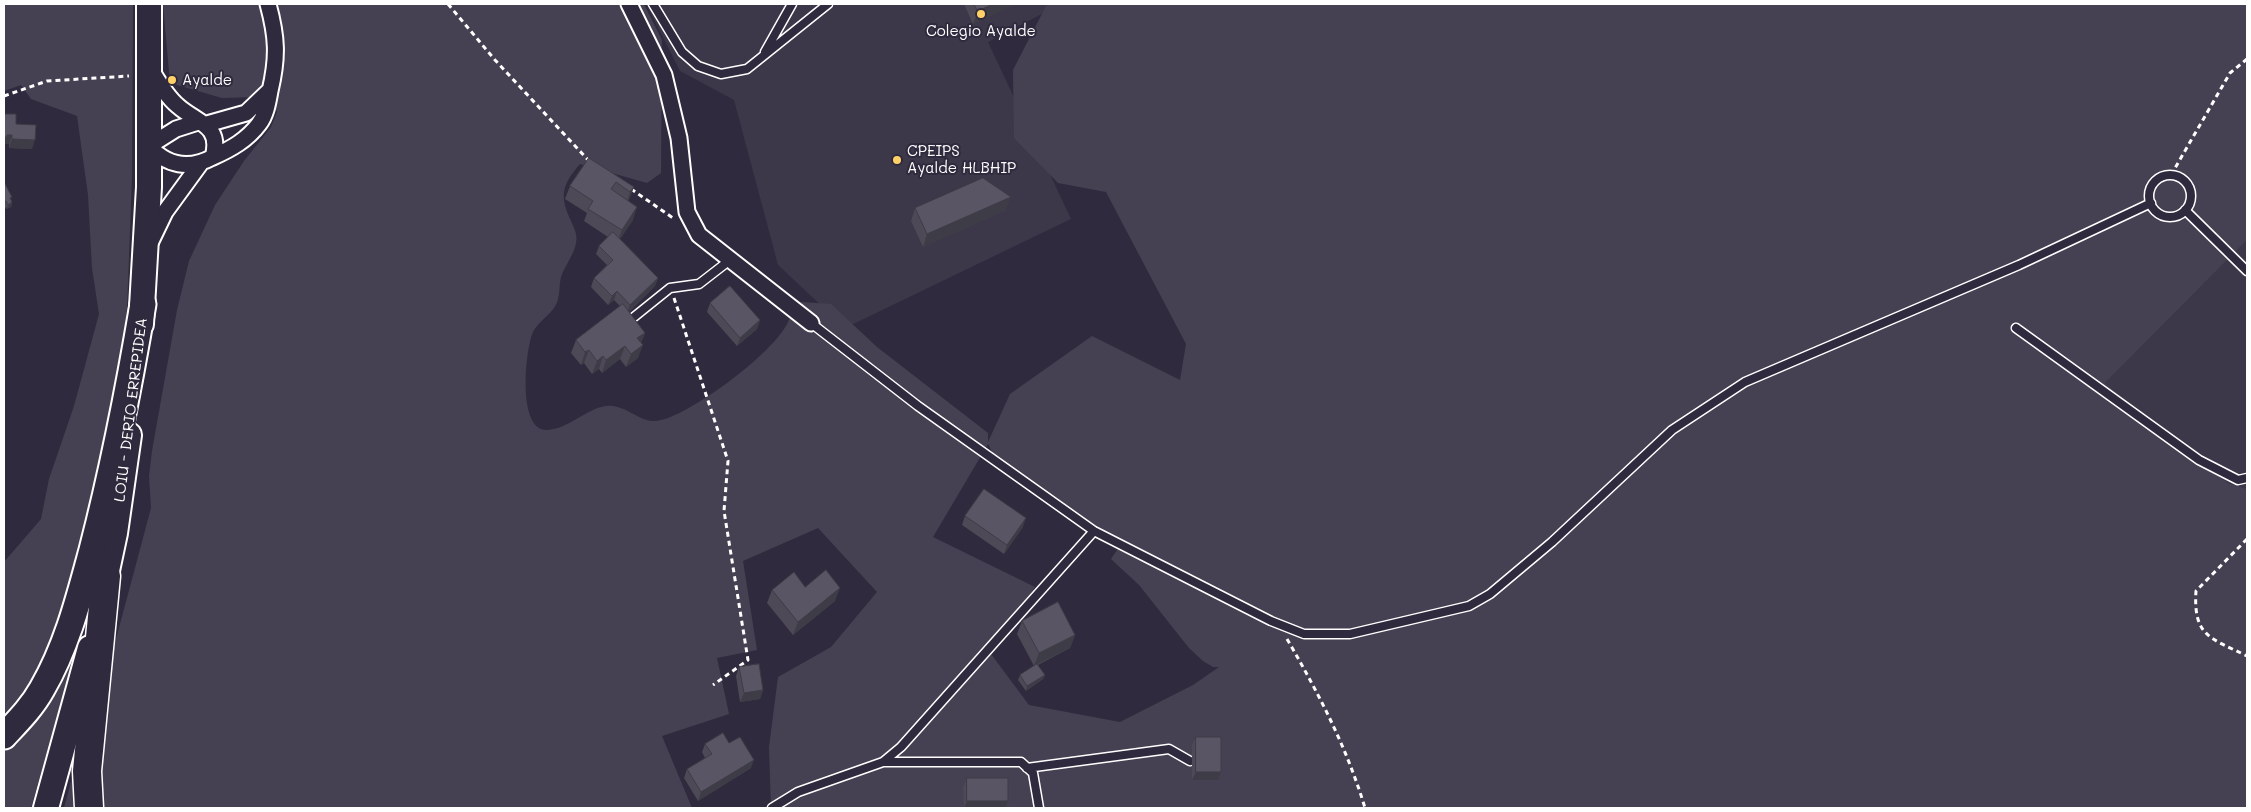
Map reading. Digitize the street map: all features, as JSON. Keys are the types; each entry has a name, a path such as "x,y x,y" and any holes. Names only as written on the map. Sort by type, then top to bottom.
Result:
{"highway":[{"path":"4,736 25,715 42,689 65,642 104,505 144,304"},
{"path":"89,808 87,771 106,576"}],"main road":[{"name":"LOIU - DERIO ERREPIDEA","path":"46,808 67,740 106,576 115,533 132,412 144,304 150,146 149,4"}],"street":[{"path":"268,4 275,32 277,52 270,90 260,123 234,148 206,160 172,164 159,156 150,146 176,128 246,113 270,90"},
{"path":"629,4 664,75 679,138 687,212 699,235 811,323"},
{"path":"146,254 154,230 165,212 216,147 214,134 176,105 150,72"}],"lane":[{"path":"653,4 682,52 698,66 721,74 747,70 828,4"},
{"path":"761,58 792,4"},
{"path":"2171,175 2183,180 2188,185 2191,198 2185,210 2180,214 2166,216 2160,214 2151,203 2149,197 2153,184 2158,179 2171,175"},
{"path":"811,323 918,406 1094,531 1278,624 1304,634 1350,634 1469,606 1490,594 1552,542 1672,430 1745,382 2010,269 2151,203"},
{"path":"2185,210 2247,271"},
{"path":"629,321 670,288 698,284 730,260"},
{"path":"2016,328 2199,460 2238,480 2247,478"},
{"path":"883,762 901,747 1094,531"},
{"path":"1027,768 1169,749 1190,761"},
{"path":"772,808 798,792 883,762 1022,762 1033,774 1039,808"}],"path":[{"path":"448,4 578,152 592,164"},
{"path":"2171,175 2230,74 2247,59"},
{"path":"4,96 47,81 150,72"},
{"path":"625,186 699,235"},
{"path":"670,288 728,461 724,511 748,660 713,685"},
{"path":"2247,540 2196,591 2195,612 2205,634 2247,656"},
{"path":"1278,624 1331,717 1353,769 1365,808"}],"shaded area":[{"path":"4,4 133,4 132,177 127,309 115,407 70,586 42,674 4,723 4,562 41,519 49,479 74,406 99,314 92,268 88,195 77,116 31,99 21,85 4,91"},
{"path":"163,4 644,4 662,40 661,173 647,183 580,164 566,184 564,191 565,204 575,232 576,243 561,277 556,304 533,332 526,371 527,404 531,418 537,427 547,430 555,429 591,411 606,406 619,407 649,421 670,417 689,408 732,379 771,345 784,329 790,316 787,301 831,304 877,347 988,433 988,442 1010,394 1092,336 1180,380 1186,344 1106,192 1058,183 1014,138 1013,70 1047,4 2247,4 2247,240 2105,383 2228,483 2247,489 2247,808 771,808 769,747 778,677 831,647 877,592 818,528 743,561 757,650 717,658 729,714 662,736 692,808 104,808 100,769 104,684 151,508 149,476 152,451 177,310 189,261 215,205 244,161 271,127 277,112 274,105 256,97 222,98 170,83","holes":["988,444 995,455 1017,477 1086,519 1121,544 1111,559 1139,585 1189,648 1203,661 1213,667 1219,667 1193,685 1120,722 1029,705 991,654 1035,587 933,537"]},
{"name":"CPEIPS Ayalde HLBHIP","path":"646,4 1061,4 988,42 1071,219 845,328 778,265 734,100 680,71"},
{"path":"2247,240 2247,489 2228,483 2105,383"},
{"path":"87,612 31,808 4,808 4,749 33,723 57,681"},
{"path":"83,736 82,808 64,808"}],"building":[{"path":"974,4 993,4 978,11"},
{"path":"4,114 16,114 16,124 36,125 35,140 12,139 12,135 4,137"},
{"path":"589,158 634,187 630,192 616,182 611,189 637,207 622,230 588,209 593,201 570,186"},
{"path":"983,178 1011,197 927,234 915,208"},
{"path":"4,182 12,197 10,198 12,202 8,205 6,201 4,202"},
{"path":"613,232 658,278 630,305 617,291 612,296 594,278 613,260 599,246"},
{"path":"730,286 760,320 740,338 710,303"},
{"path":"623,304 645,333 637,338 643,345 631,354 625,346 606,360 603,356 597,361 589,350 585,352 576,340"},
{"path":"984,489 1026,518 1007,545 965,516"},
{"path":"826,570 840,588 798,622 772,590 794,572 805,587"},
{"path":"1058,602 1075,635 1039,653 1022,621"},
{"path":"759,664 763,690 744,693 739,667"},
{"path":"1037,664 1045,675 1027,686 1020,675"},
{"path":"723,733 729,743 740,737 754,760 701,792 687,769 712,754 705,744"},
{"path":"1196,737 1221,737 1221,772 1196,772"},
{"path":"967,778 1008,778 1008,801 967,801"}],"place":[{"name":"Colegio Ayalde","path":"981,14"},
{"name":"Ayalde","path":"172,80"},
{"name":"CPEIPS Ayalde HLBHIP","path":"897,160"}]}
